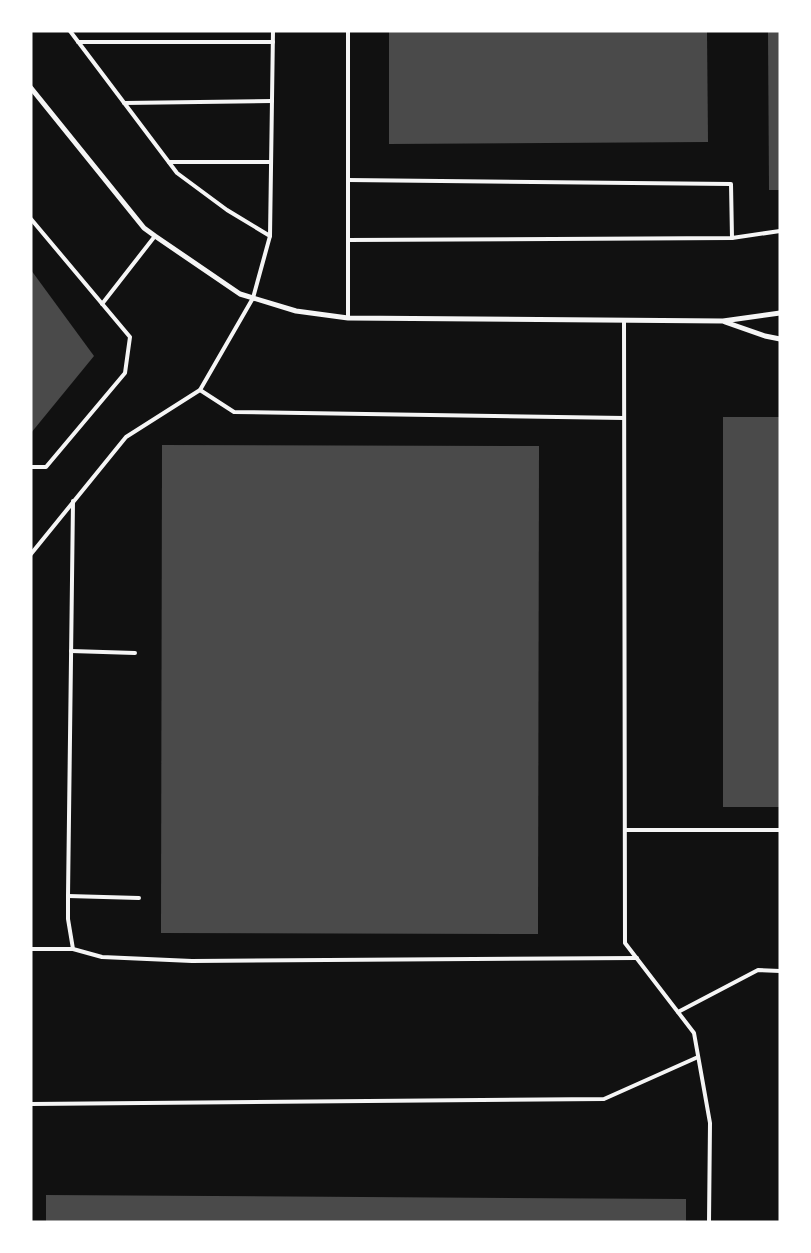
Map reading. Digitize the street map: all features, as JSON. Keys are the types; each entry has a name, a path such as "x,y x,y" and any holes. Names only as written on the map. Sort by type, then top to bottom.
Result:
{"street":[{"path":"31,88 144,228 240,294 296,311 348,318 722,321 780,313"},
{"path":"722,321 765,336 780,339"}],"lane":[{"path":"70,31 177,173 227,210 270,236"},
{"path":"31,554 72,501 126,438 200,390 253,298 270,236 273,31"},
{"path":"348,31 348,318"},
{"path":"77,42 273,42"},
{"path":"124,103 272,101"},
{"path":"169,162 271,162"},
{"path":"348,180 731,184 732,238"},
{"path":"31,219 130,337 125,373 46,467 31,467"},
{"path":"348,240 732,238 780,231"},
{"path":"102,304 155,236"},
{"path":"624,320 625,943 694,1033 710,1123 708,1222"},
{"path":"200,390 234,412 624,418"},
{"path":"72,501 68,896 68,919 72,948"},
{"path":"70,651 135,653"},
{"path":"625,830 780,830"},
{"path":"68,896 139,898"},
{"path":"31,949 72,948 102,957 192,961 637,958"},
{"path":"678,1012 758,970 780,971"},
{"path":"31,1104 604,1099 698,1056"}],"building":[{"path":"389,31 707,31 708,142 389,144"},
{"path":"768,31 780,31 780,190 769,190"},
{"path":"31,270 94,356 31,433"},
{"path":"723,417 780,417 780,807 723,807"},
{"path":"162,445 539,446 538,934 161,933"},
{"path":"46,1195 686,1199 686,1222 46,1222"}]}
